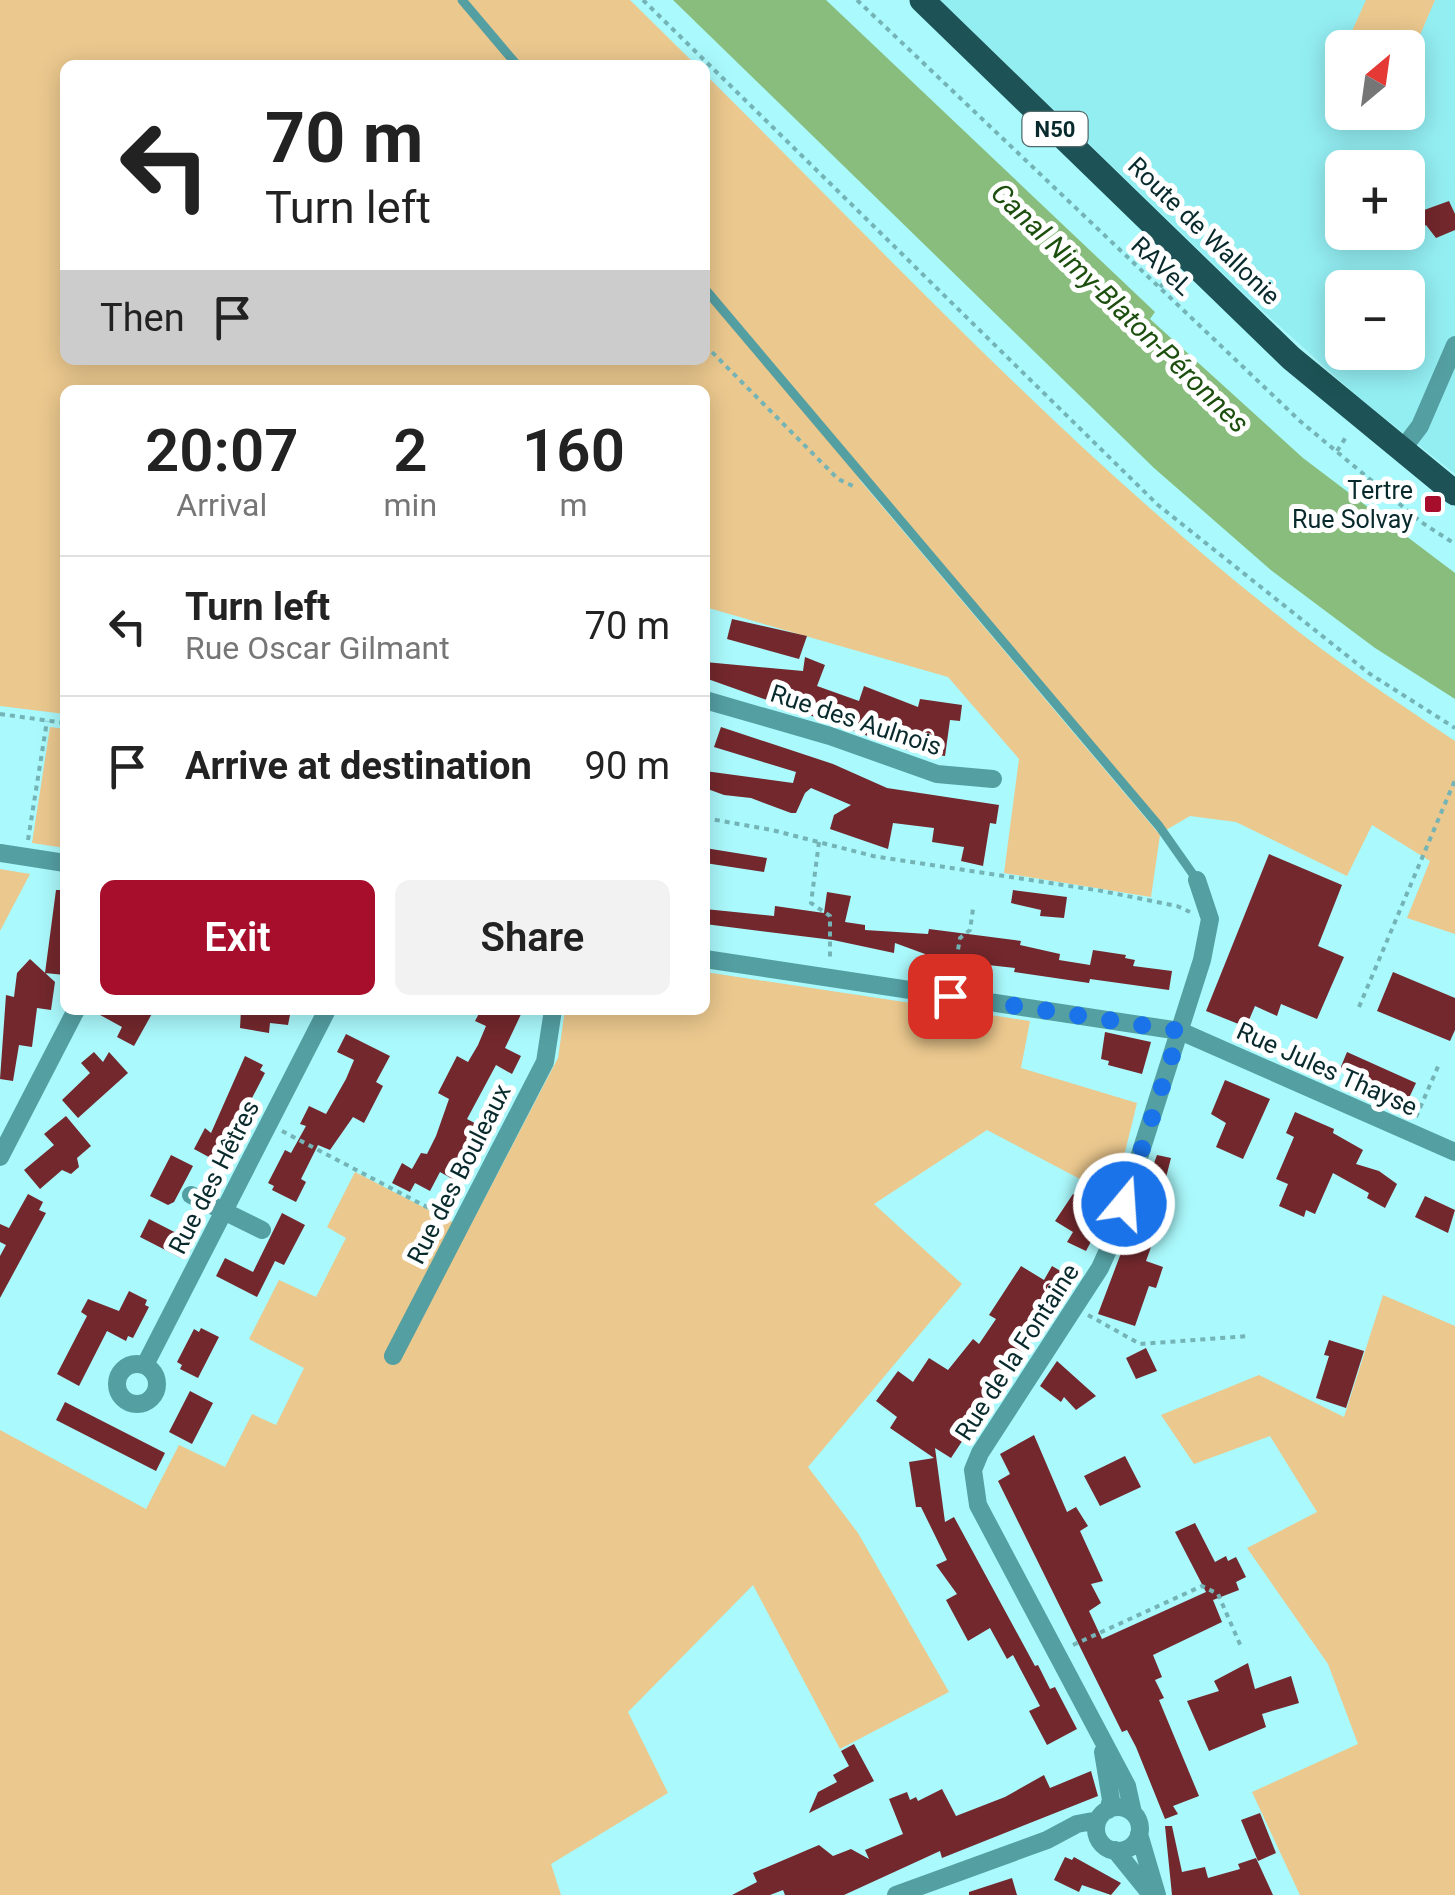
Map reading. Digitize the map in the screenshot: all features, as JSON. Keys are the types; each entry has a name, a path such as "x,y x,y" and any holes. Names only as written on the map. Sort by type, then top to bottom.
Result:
{"main road":[{"name":"Route de Wallonie","path":"922,0 1291,358 1455,493"}],"street":[{"path":"1402,451 1420,426 1455,345"},
{"name":"Rue des Aulnois","path":"710,701 830,736 938,774 993,778"},
{"path":"0,853 60,862"},
{"path":"1197,880 1207,901 1209,932"},
{"name":"Rue de la Fontaine","path":"1132,1813 1127,1786 978,1505 973,1470 1113,1239 1209,932"},
{"name":"Rue Jules Thayse","path":"710,961 1180,1031 1455,1152"},
{"path":"0,1157 73,1015"},
{"name":"Rue des Hêtres","path":"145,1366 324,1015"},
{"name":"Rue des Bouleaux","path":"393,1356 545,1062 552,1015"},
{"path":"192,1194 262,1230"},
{"name":"Rue de la Fontaine","path":"1101,1742 1111,1800 1103,1815"},
{"path":"896,1895 1047,1840 1121,1807 1132,1813 1140,1825 1154,1895"},
{"path":"1103,1815 1098,1838 1154,1895"},
{"path":"1047,1840 1128,1848 1139,1834"}],"lane":[{"path":"462,0 513,60"},
{"path":"710,295 1159,826 1197,880"}],"path":[{"path":"643,0 704,60"},
{"name":"RAVeL","path":"857,0 1337,452 1421,522 1455,544"},
{"path":"710,66 1158,505 1370,674 1455,728"},
{"path":"710,350 838,478 851,486 872,488"},
{"path":"1337,452 1346,436"},
{"path":"0,714 60,722"},
{"path":"25,857 47,721"},
{"path":"1359,1007 1455,780"},
{"path":"710,819 873,856 1177,906 1202,918 1209,932"},
{"path":"819,842 811,903 830,916 828,978"},
{"path":"950,996 960,938 970,930 973,909"},
{"path":"1409,1132 1440,1062"},
{"path":"269,1124 461,1224"},
{"path":"1074,1308 1140,1344 1249,1336"},
{"path":"1056,1652 1202,1586 1218,1594 1242,1649"}],"shaded area":[{"path":"0,0 630,0 691,60 60,60 60,365 710,365 710,79 983,352 1126,487 1298,631 1455,741 1455,934 1407,918 1430,861 1372,825 1347,876 1236,822 1190,816 1166,830 865,479 859,479 1160,835 1151,897 1004,873 1019,759 948,677 710,608 710,385 60,385 60,713 0,706"},
{"path":"940,0 1455,0 1455,474 1328,370 1425,370 1425,270 1325,270 1325,367"},
{"path":"1366,0 1435,0 1422,30 1352,30"},
{"path":"50,727 60,728 60,847 32,843"},
{"path":"0,869 30,874 0,931"},
{"path":"710,973 1030,1021 1021,1068 1137,1103 1114,1197 987,1130 874,1204 962,1284 808,1467 858,1533 949,1692 840,1749 753,1585 628,1712 668,1793 551,1864 561,1895 0,1895 0,1430 146,1509 179,1445 225,1467 252,1414 276,1425 304,1368 249,1339 279,1280 316,1297 346,1238 327,1227 355,1172 468,1230 558,1058 564,1015 710,1015"},
{"path":"1383,1295 1455,1326 1455,1895 1300,1895 1252,1792 1358,1744 1328,1664 1247,1548 1317,1512 1270,1436 1194,1464 1161,1415 1259,1375 1344,1417"}],"water":[{"name":"Canal Nimy-Blaton-Péronnes","path":"673,0 826,0 1155,312 1150,319 1303,458 1455,573 1455,699 1375,648 1272,571 1154,468"}],"building":[{"path":"1449,201 1455,214 1455,230 1436,238 1425,226 1425,210"},
{"path":"732,619 807,636 799,659 727,639"},
{"path":"805,657 825,665 817,686 859,701 864,686 918,707 920,699 962,705 960,721 950,720 945,756 910,751 710,680 710,662 803,671"},
{"path":"721,727 833,764 887,788 999,805 996,824 990,823 983,866 961,861 964,847 932,842 934,828 893,823 888,849 830,829 834,815 851,805 811,788 796,813 710,790 710,772 793,783 796,772 714,747"},
{"path":"710,849 767,858 764,872 710,864"},
{"path":"1269,854 1342,885 1318,946 1344,957 1317,1019 1281,1004 1277,1016 1255,1006 1246,1027 1206,1011"},
{"path":"56,890 60,890 60,974 45,973"},
{"path":"1013,890 1067,897 1064,918 1040,916 1041,910 1011,903"},
{"path":"827,892 851,896 845,922 865,925 865,930 928,934 929,929 1021,941 1020,945 1060,954 1059,960 1090,965 1093,950 1126,955 1125,958 1135,960 1133,966 1172,971 1169,990 1090,979 1089,983 1014,972 1015,968 925,958 925,954 895,943 894,953 833,940 710,925 710,910 774,916 775,906 824,913"},
{"path":"30,959 55,982 51,1010 37,1008 32,1047 19,1045 13,1081 0,1079 6,995 14,997 17,973"},
{"path":"1393,972 1455,998 1455,1030 1450,1041 1377,1011"},
{"path":"100,1015 151,1015 134,1046 117,1037 122,1027"},
{"path":"241,1015 290,1015 288,1025 270,1023 269,1033 240,1028"},
{"path":"478,1015 521,1015 505,1048 521,1056 512,1074 496,1065 467,1119 484,1128 456,1181 440,1172 430,1191 415,1183 410,1192 392,1183 402,1163 412,1169 421,1153 427,1154 449,1099 438,1093 457,1056 468,1062 486,1026 475,1021"},
{"path":"1105,1032 1151,1042 1142,1074 1108,1065 1109,1061 1101,1059"},
{"path":"346,1034 390,1056 376,1082 383,1086 364,1123 353,1117 330,1150 318,1145 301,1179 306,1182 296,1202 272,1190 274,1186 268,1183 285,1150 291,1153 306,1126 300,1124 309,1106 326,1114 346,1079 354,1060 337,1052"},
{"path":"94,1052 103,1062 109,1052 128,1073 78,1118 62,1100 90,1073 81,1063"},
{"path":"1347,1052 1416,1083 1408,1100 1340,1069"},
{"path":"245,1056 263,1065 260,1070 265,1073 238,1125 242,1128 226,1159 221,1157 218,1162 194,1149 205,1128 211,1133"},
{"path":"1225,1080 1270,1099 1243,1159 1216,1147 1226,1123 1211,1114"},
{"path":"1295,1112 1334,1129 1333,1133 1363,1150 1356,1164 1379,1171 1397,1184 1385,1208 1367,1198 1369,1193 1333,1173 1315,1214 1306,1210 1304,1217 1279,1206 1288,1184 1276,1179 1294,1137 1286,1133"},
{"path":"66,1116 91,1146 77,1158 79,1167 71,1174 62,1170 40,1189 24,1170 54,1145 44,1134"},
{"path":"171,1155 193,1166 174,1202 168,1205 150,1196"},
{"path":"1157,1155 1171,1158 1161,1197 1143,1193"},
{"path":"28,1194 43,1202 39,1210 46,1213 0,1298 0,1256 6,1245 0,1242 0,1224 9,1228"},
{"path":"1073,1194 1108,1209 1086,1251 1067,1242 1073,1232 1055,1221"},
{"path":"1425,1196 1455,1210 1448,1233 1415,1217"},
{"path":"282,1213 305,1225 284,1265 275,1261 257,1297 216,1276 225,1258 253,1272"},
{"path":"1135,1216 1159,1225 1146,1261 1163,1267 1156,1288 1149,1286 1135,1326 1098,1314"},
{"path":"149,1219 190,1240 181,1258 140,1237"},
{"path":"1021,1266 1044,1280 1052,1266 1071,1277 951,1458 935,1448 945,1522 954,1517 1035,1666 1038,1665 1050,1689 1055,1687 1077,1729 1047,1745 1029,1711 1040,1706 1013,1655 1007,1659 990,1628 968,1641 946,1600 957,1594 936,1565 947,1560 921,1507 916,1507 909,1462 934,1458 890,1428 897,1417 876,1401 898,1371 913,1382 929,1358 948,1370 973,1339 979,1344 996,1319 989,1315"},
{"path":"129,1291 147,1300 145,1305 149,1307 133,1338 128,1336 126,1341 107,1331 79,1386 57,1374 87,1316 81,1312 88,1299 119,1311"},
{"path":"201,1328 219,1337 198,1378 180,1369 182,1365 177,1362 194,1329 199,1332"},
{"path":"1329,1340 1364,1351 1346,1408 1316,1398 1329,1356 1324,1355"},
{"path":"1146,1348 1157,1371 1136,1379 1126,1358"},
{"path":"1057,1361 1096,1396 1076,1410 1064,1397 1061,1402 1040,1386"},
{"path":"190,1391 213,1403 192,1444 169,1432"},
{"path":"65,1402 165,1453 156,1471 56,1420"},
{"path":"1034,1435 1067,1512 1076,1507 1088,1526 1080,1531 1103,1581 1091,1584 1101,1603 1089,1611 1102,1639 1206,1592 1175,1532 1195,1523 1215,1562 1226,1556 1228,1561 1236,1557 1246,1577 1236,1582 1239,1590 1213,1600 1222,1622 1153,1655 1162,1677 1155,1680 1164,1698 1159,1700 1199,1796 1173,1806 1178,1814 1165,1819 1136,1747 1127,1730 1122,1732 998,1481 1010,1474 1000,1454"},
{"path":"1125,1456 1141,1487 1100,1506 1084,1476"},
{"path":"1248,1663 1255,1689 1291,1676 1299,1703 1262,1714 1266,1727 1209,1751 1187,1701 1219,1691 1214,1681"},
{"path":"854,1744 874,1781 809,1813 818,1792 837,1782 833,1775 849,1766 841,1751"},
{"path":"1091,1771 1098,1796 942,1858 940,1851 844,1895 785,1895 783,1890 770,1895 732,1895 757,1882 753,1873 819,1845 833,1856 851,1849 869,1859 865,1850 903,1834 889,1799 907,1792 910,1800 916,1797 918,1801 942,1789 956,1816 1005,1797 1044,1775 1050,1788"},
{"path":"1260,1813 1276,1853 1258,1861 1241,1820"},
{"path":"1165,1826 1172,1826 1182,1872 1205,1867 1208,1878 1240,1869 1238,1864 1256,1858 1273,1895 1172,1895"},
{"path":"1065,1857 1074,1857 1121,1883 1111,1895 1082,1885 1079,1892 1054,1880"},
{"path":"1012,1878 1017,1895 969,1895 969,1892"}],"place":[{"name":"Tertre Rue Solvay","path":"1433,504"}],"route":[{"path":"950,996 1180,1031 1124,1204"}]}
